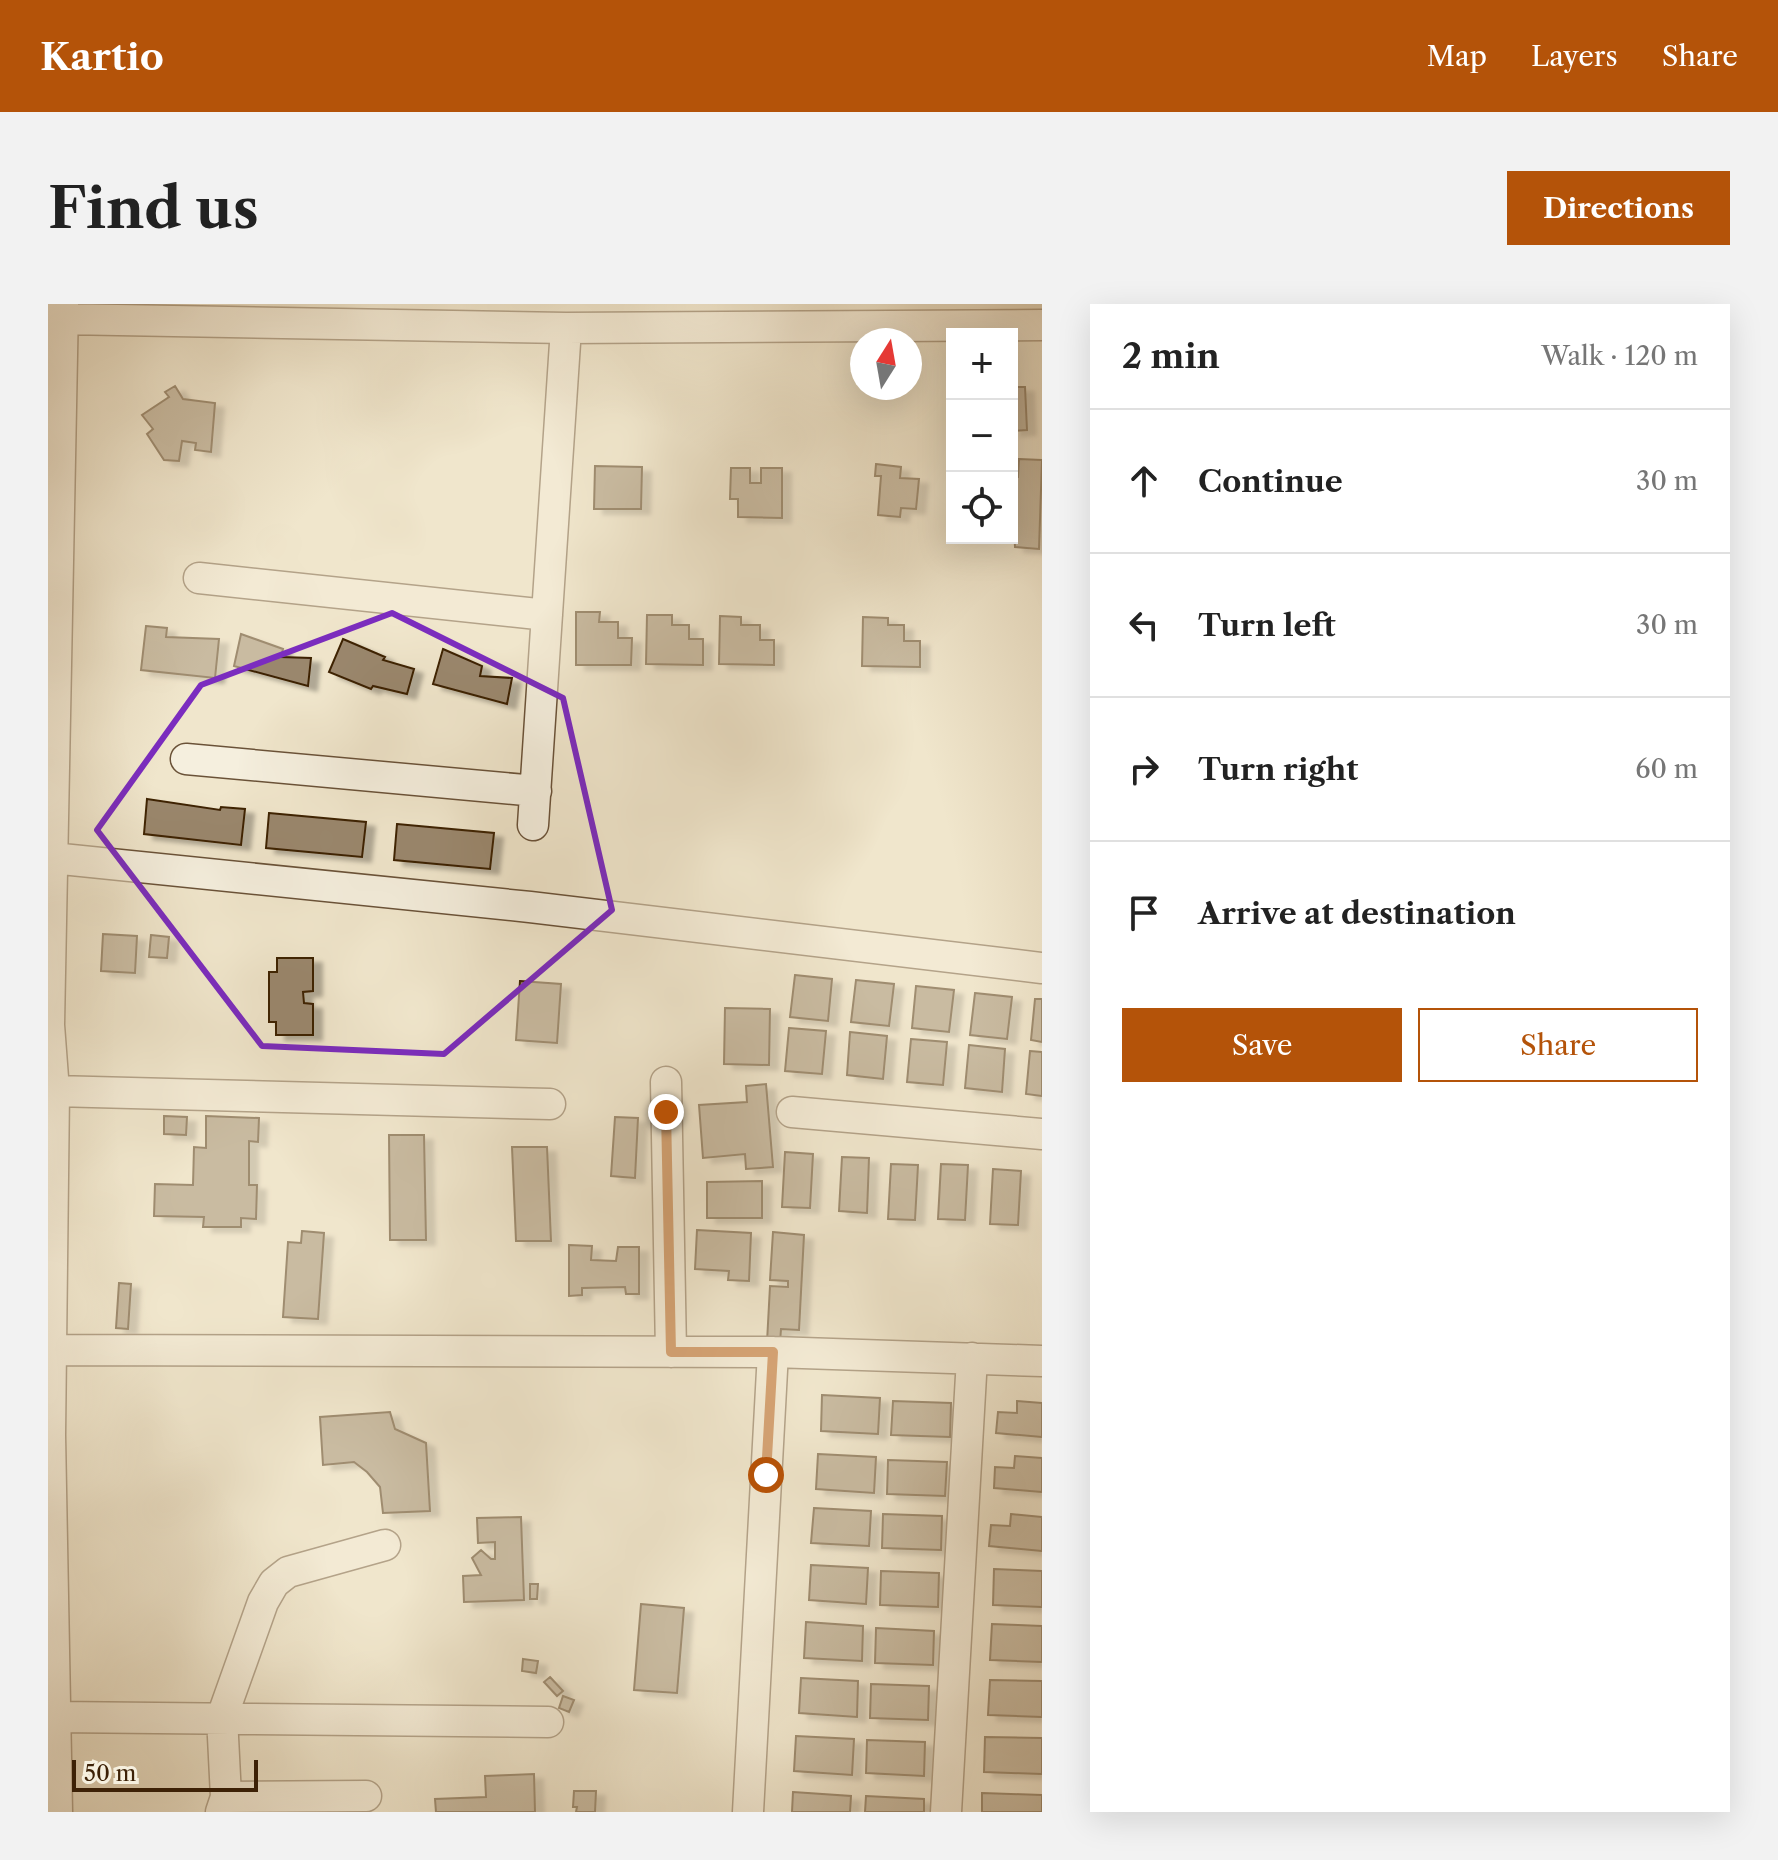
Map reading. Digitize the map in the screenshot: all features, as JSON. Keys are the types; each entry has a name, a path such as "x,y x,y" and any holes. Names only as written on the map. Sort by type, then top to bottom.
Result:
{"street":[{"path":"57,1812 51,1350 54,1091 49,1025 52,632 63,311 566,328 972,315 1042,325"},
{"path":"533,825 566,328"},
{"path":"199,578 547,615"},
{"path":"186,759 536,791"},
{"path":"52,858 530,907 1042,968"},
{"path":"666,1082 671,1352"},
{"path":"54,1091 550,1104"},
{"path":"792,1112 1042,1134"},
{"path":"51,1350 773,1352 1042,1361"},
{"path":"748,1812 773,1352"},
{"path":"946,1812 972,1358"},
{"path":"366,1797 224,1804 222,1717 263,1602 274,1583 288,1572 385,1545"},
{"path":"56,1717 548,1722"}],"highlighted area":[{"path":"392,613 563,698 612,910 444,1054 262,1046 97,830 201,685"}],"building":[{"path":"175,386 183,399 215,403 211,452 195,450 196,443 182,441 179,461 164,460 147,434 153,429 142,415 169,397 165,392"},
{"path":"1018,387 1025,387 1027,430 1018,431"},
{"path":"1019,459 1042,460 1039,549 1015,547 1018,544"},
{"path":"876,464 901,467 900,478 919,479 916,509 901,508 900,517 878,515 881,476 875,476"},
{"path":"595,466 642,467 641,509 594,509"},
{"path":"731,468 750,468 750,483 761,483 761,468 782,468 782,518 738,517 738,499 730,499"},
{"path":"576,612 600,612 599,622 618,622 618,638 632,638 631,665 576,665"},
{"path":"647,615 672,615 672,625 689,625 689,639 703,639 703,665 646,664"},
{"path":"720,616 741,617 741,625 760,625 760,640 774,640 774,665 719,664"},
{"path":"863,617 888,618 888,625 904,625 904,641 920,641 920,667 862,666"},
{"path":"146,626 167,628 166,637 219,639 215,678 141,670"},
{"path":"241,634 283,649 281,657 311,658 308,686 234,666"},
{"path":"343,639 385,657 383,660 414,669 407,694 373,686 371,689 329,672"},
{"path":"443,649 482,666 480,676 512,678 507,704 433,684"},
{"path":"147,799 220,810 221,807 245,809 241,845 144,834"},
{"path":"269,813 366,822 362,857 266,848"},
{"path":"397,824 494,833 490,869 394,860"},
{"path":"103,934 137,936 135,973 101,971"},
{"path":"151,935 169,937 167,958 149,957"},
{"path":"277,958 313,958 313,991 303,992 304,1003 313,1004 313,1035 276,1035 276,1022 269,1022 269,972 277,972"},
{"path":"795,975 832,979 828,1021 790,1017"},
{"path":"856,980 894,984 889,1026 851,1022"},
{"path":"520,981 561,984 557,1043 516,1040"},
{"path":"916,986 954,990 949,1032 912,1028"},
{"path":"975,993 1012,997 1007,1039 970,1035"},
{"path":"1035,999 1042,999 1042,1042 1031,1040"},
{"path":"725,1008 770,1009 769,1065 724,1064"},
{"path":"789,1028 826,1031 822,1074 785,1071"},
{"path":"850,1032 887,1036 883,1079 847,1075"},
{"path":"911,1039 947,1042 943,1085 907,1082"},
{"path":"969,1045 1005,1049 1002,1092 965,1088"},
{"path":"1030,1051 1042,1052 1042,1096 1026,1094"},
{"path":"766,1084 773,1167 746,1169 745,1154 703,1158 699,1105 747,1102 746,1086"},
{"path":"164,1116 187,1117 186,1135 164,1134"},
{"path":"206,1116 259,1118 258,1142 249,1141 249,1185 257,1185 256,1219 241,1218 241,1227 203,1227 204,1217 154,1216 155,1184 193,1185 194,1147 206,1148"},
{"path":"615,1117 638,1118 635,1178 611,1176"},
{"path":"389,1135 424,1135 426,1240 390,1240"},
{"path":"512,1147 547,1147 551,1241 516,1241"},
{"path":"785,1152 813,1154 810,1208 782,1207"},
{"path":"842,1157 869,1158 867,1213 839,1211"},
{"path":"891,1164 918,1165 915,1220 888,1219"},
{"path":"941,1164 968,1165 965,1220 938,1219"},
{"path":"993,1169 1021,1171 1018,1225 990,1224"},
{"path":"762,1181 762,1218 707,1218 707,1182"},
{"path":"697,1230 751,1233 749,1281 728,1280 729,1271 695,1269"},
{"path":"302,1231 324,1233 318,1319 283,1317 288,1242 301,1243"},
{"path":"773,1232 804,1235 799,1330 781,1329 780,1343 767,1342 770,1286 788,1287 788,1281 770,1280"},
{"path":"569,1245 592,1246 591,1260 616,1261 618,1247 639,1247 639,1294 626,1294 625,1287 582,1288 582,1295 569,1296"},
{"path":"119,1283 131,1284 128,1329 116,1328"},
{"path":"822,1395 880,1398 878,1434 821,1431"},
{"path":"893,1401 951,1403 950,1437 891,1435"},
{"path":"1017,1401 1042,1403 1042,1437 996,1433 998,1412 1017,1413"},
{"path":"390,1412 395,1429 426,1443 430,1511 383,1513 380,1487 367,1472 354,1462 323,1465 320,1417"},
{"path":"818,1454 876,1457 874,1493 816,1489"},
{"path":"1015,1456 1042,1458 1042,1492 994,1488 995,1467 1014,1468"},
{"path":"888,1460 947,1462 945,1496 887,1494"},
{"path":"814,1508 871,1511 869,1546 811,1543"},
{"path":"883,1514 942,1516 941,1550 882,1548"},
{"path":"1011,1514 1042,1517 1042,1551 989,1546 991,1525 1010,1526"},
{"path":"521,1517 524,1600 464,1602 463,1576 481,1575 472,1558 481,1550 495,1559 495,1542 478,1543 477,1518"},
{"path":"811,1565 868,1568 866,1604 809,1600"},
{"path":"994,1569 1042,1571 1042,1607 993,1605"},
{"path":"881,1571 939,1573 938,1607 880,1605"},
{"path":"530,1584 538,1584 537,1599 530,1599"},
{"path":"641,1604 684,1608 677,1693 634,1690"},
{"path":"806,1622 863,1626 862,1661 804,1658"},
{"path":"992,1624 1042,1626 1042,1662 990,1660"},
{"path":"876,1628 934,1631 933,1665 875,1663"},
{"path":"523,1659 538,1661 536,1673 522,1671"},
{"path":"550,1677 563,1691 557,1696 544,1682"},
{"path":"801,1678 858,1681 857,1717 799,1713"},
{"path":"990,1680 1042,1681 1042,1717 988,1715"},
{"path":"871,1684 929,1686 928,1720 870,1718"},
{"path":"563,1696 574,1700 569,1712 559,1708"},
{"path":"796,1736 854,1739 852,1775 794,1771"},
{"path":"985,1737 1042,1738 1042,1774 984,1772"},
{"path":"867,1740 925,1742 924,1776 866,1773"},
{"path":"534,1774 535,1812 436,1812 435,1799 486,1797 485,1776"},
{"path":"574,1791 596,1791 595,1812 576,1812 577,1807 573,1807"},
{"path":"793,1792 851,1796 850,1812 792,1812"},
{"path":"982,1793 1042,1795 1042,1812 982,1812"},
{"path":"866,1796 924,1799 924,1812 865,1812"}],"route":[{"path":"666,1112 671,1352 773,1352 766,1475"}]}
